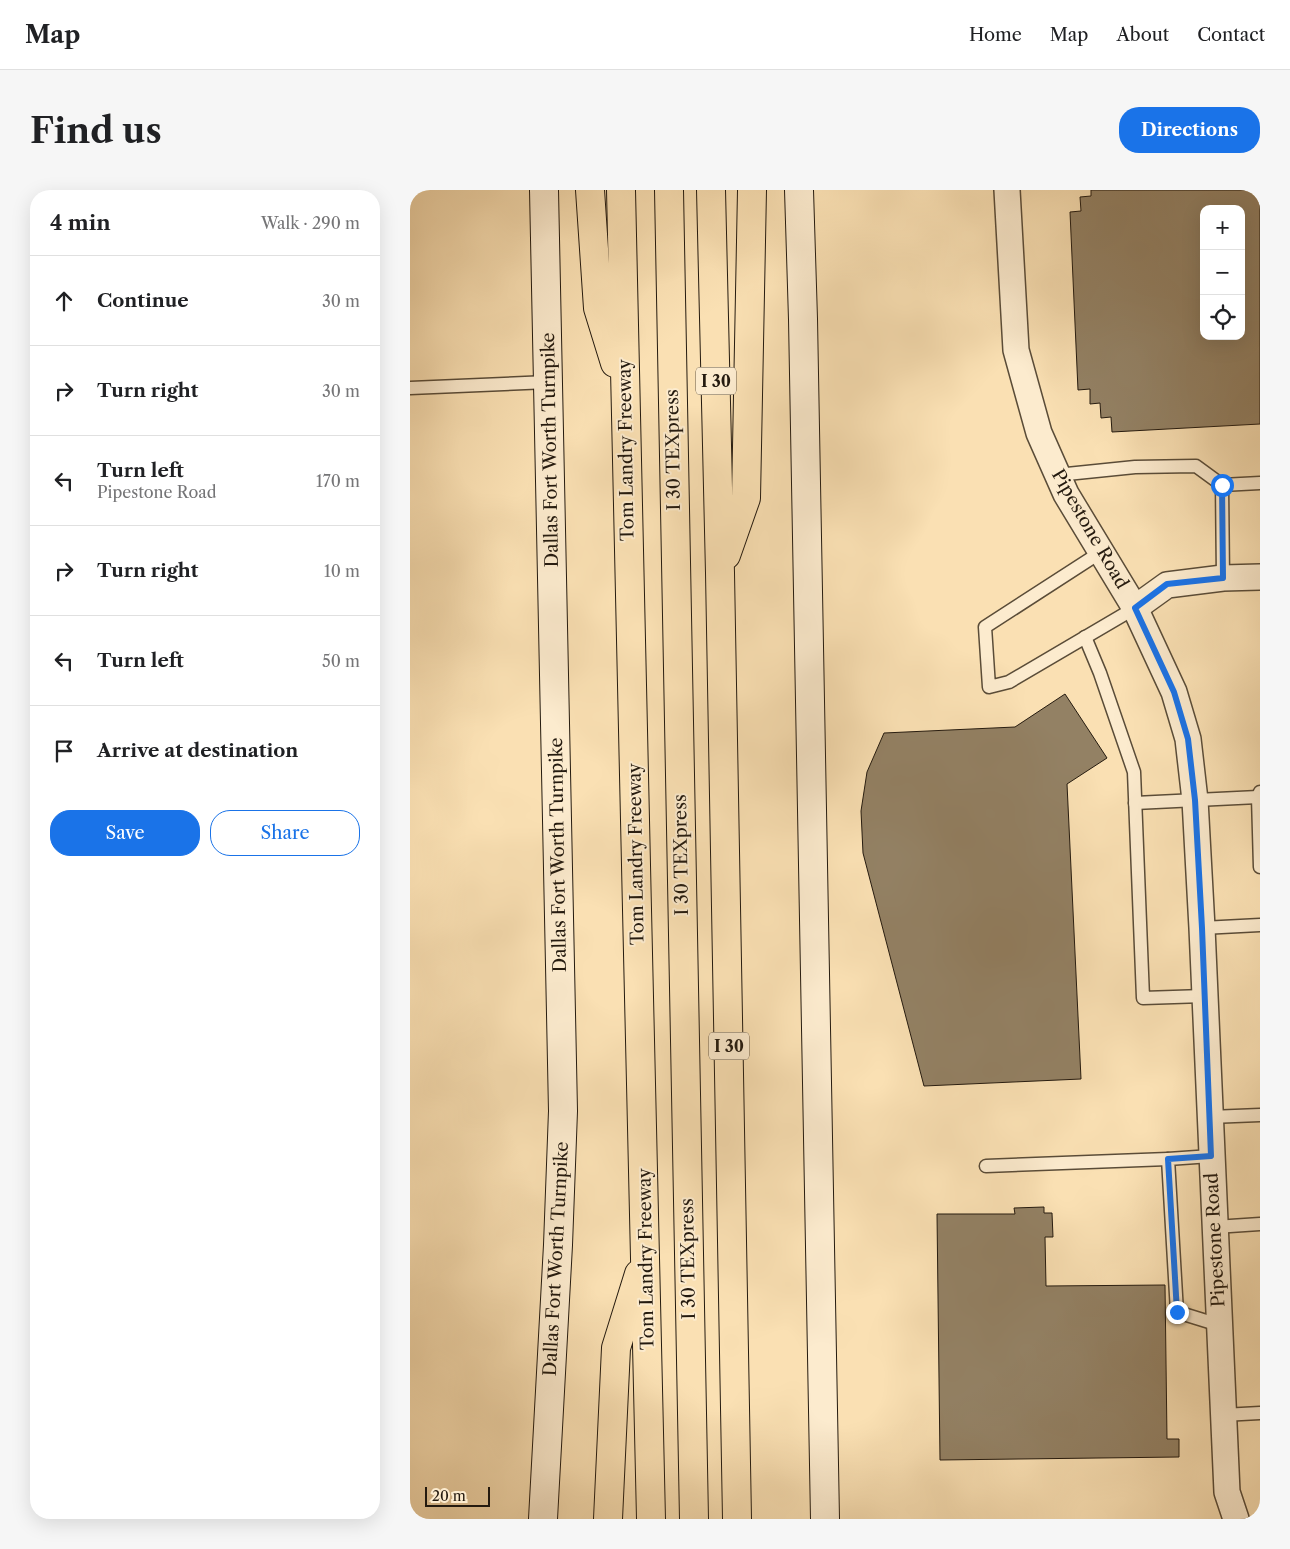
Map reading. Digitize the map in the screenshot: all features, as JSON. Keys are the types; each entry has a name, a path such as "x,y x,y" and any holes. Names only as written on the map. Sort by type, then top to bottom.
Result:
{"highway":[{"path":"590,190 598,308 624,393"},
{"name":"Tom Landry Freeway","path":"621,190 624,393 652,1519"},
{"name":"I 30 TEXpress","path":"669,190 694,1519"},
{"name":"I 30","path":"711,190 738,1519"},
{"path":"720,573 746,498 752,190"},
{"path":"608,1519 616,1348 646,1249"}],"main road":[{"name":"Dallas Fort Worth Turnpike","path":"543,1519 558,1245 563,1111 544,190"},
{"path":"799,190 804,329 824,1519"}],"street":[{"name":"Pipestone Road","path":"1007,190 1016,350 1039,433 1066,494 1135,608 1174,692 1188,739 1195,800 1202,928 1227,1492 1236,1519"},
{"path":"1135,608 1167,584 1223,578 1260,577"}],"lane":[{"path":"410,388 548,382"},
{"path":"1057,475 1135,467 1196,466 1222,485 1260,483"},
{"path":"1222,485 1223,578"},
{"path":"1101,552 986,627 989,687 1009,682 1135,608"},
{"path":"1085,637 1100,673 1134,772 1142,998 1204,996"},
{"path":"1135,802 1259,795 1260,867"},
{"path":"1202,928 1260,925"},
{"path":"1210,1117 1260,1115"},
{"path":"986,1166 1211,1156"},
{"path":"1168,1159 1177,1312 1219,1325"},
{"path":"1215,1227 1260,1224"},
{"path":"1223,1415 1260,1413"}],"building":[{"path":"1091,190 1260,190 1260,424 1112,432 1111,417 1101,418 1100,403 1090,404 1090,389 1078,390 1070,212 1081,211 1080,197 1091,196"},
{"path":"1065,694 1107,758 1067,784 1081,1079 924,1086 863,853 861,811 867,772 884,733 1015,727"},
{"path":"1044,1207 1044,1213 1052,1213 1053,1237 1045,1237 1046,1286 1165,1285 1167,1439 1179,1439 1179,1457 940,1460 937,1214 1015,1214 1014,1208"}],"route":[{"path":"1177,1312 1168,1159 1211,1156 1195,800 1188,739 1174,692 1135,608 1167,584 1223,578 1222,485"}]}
